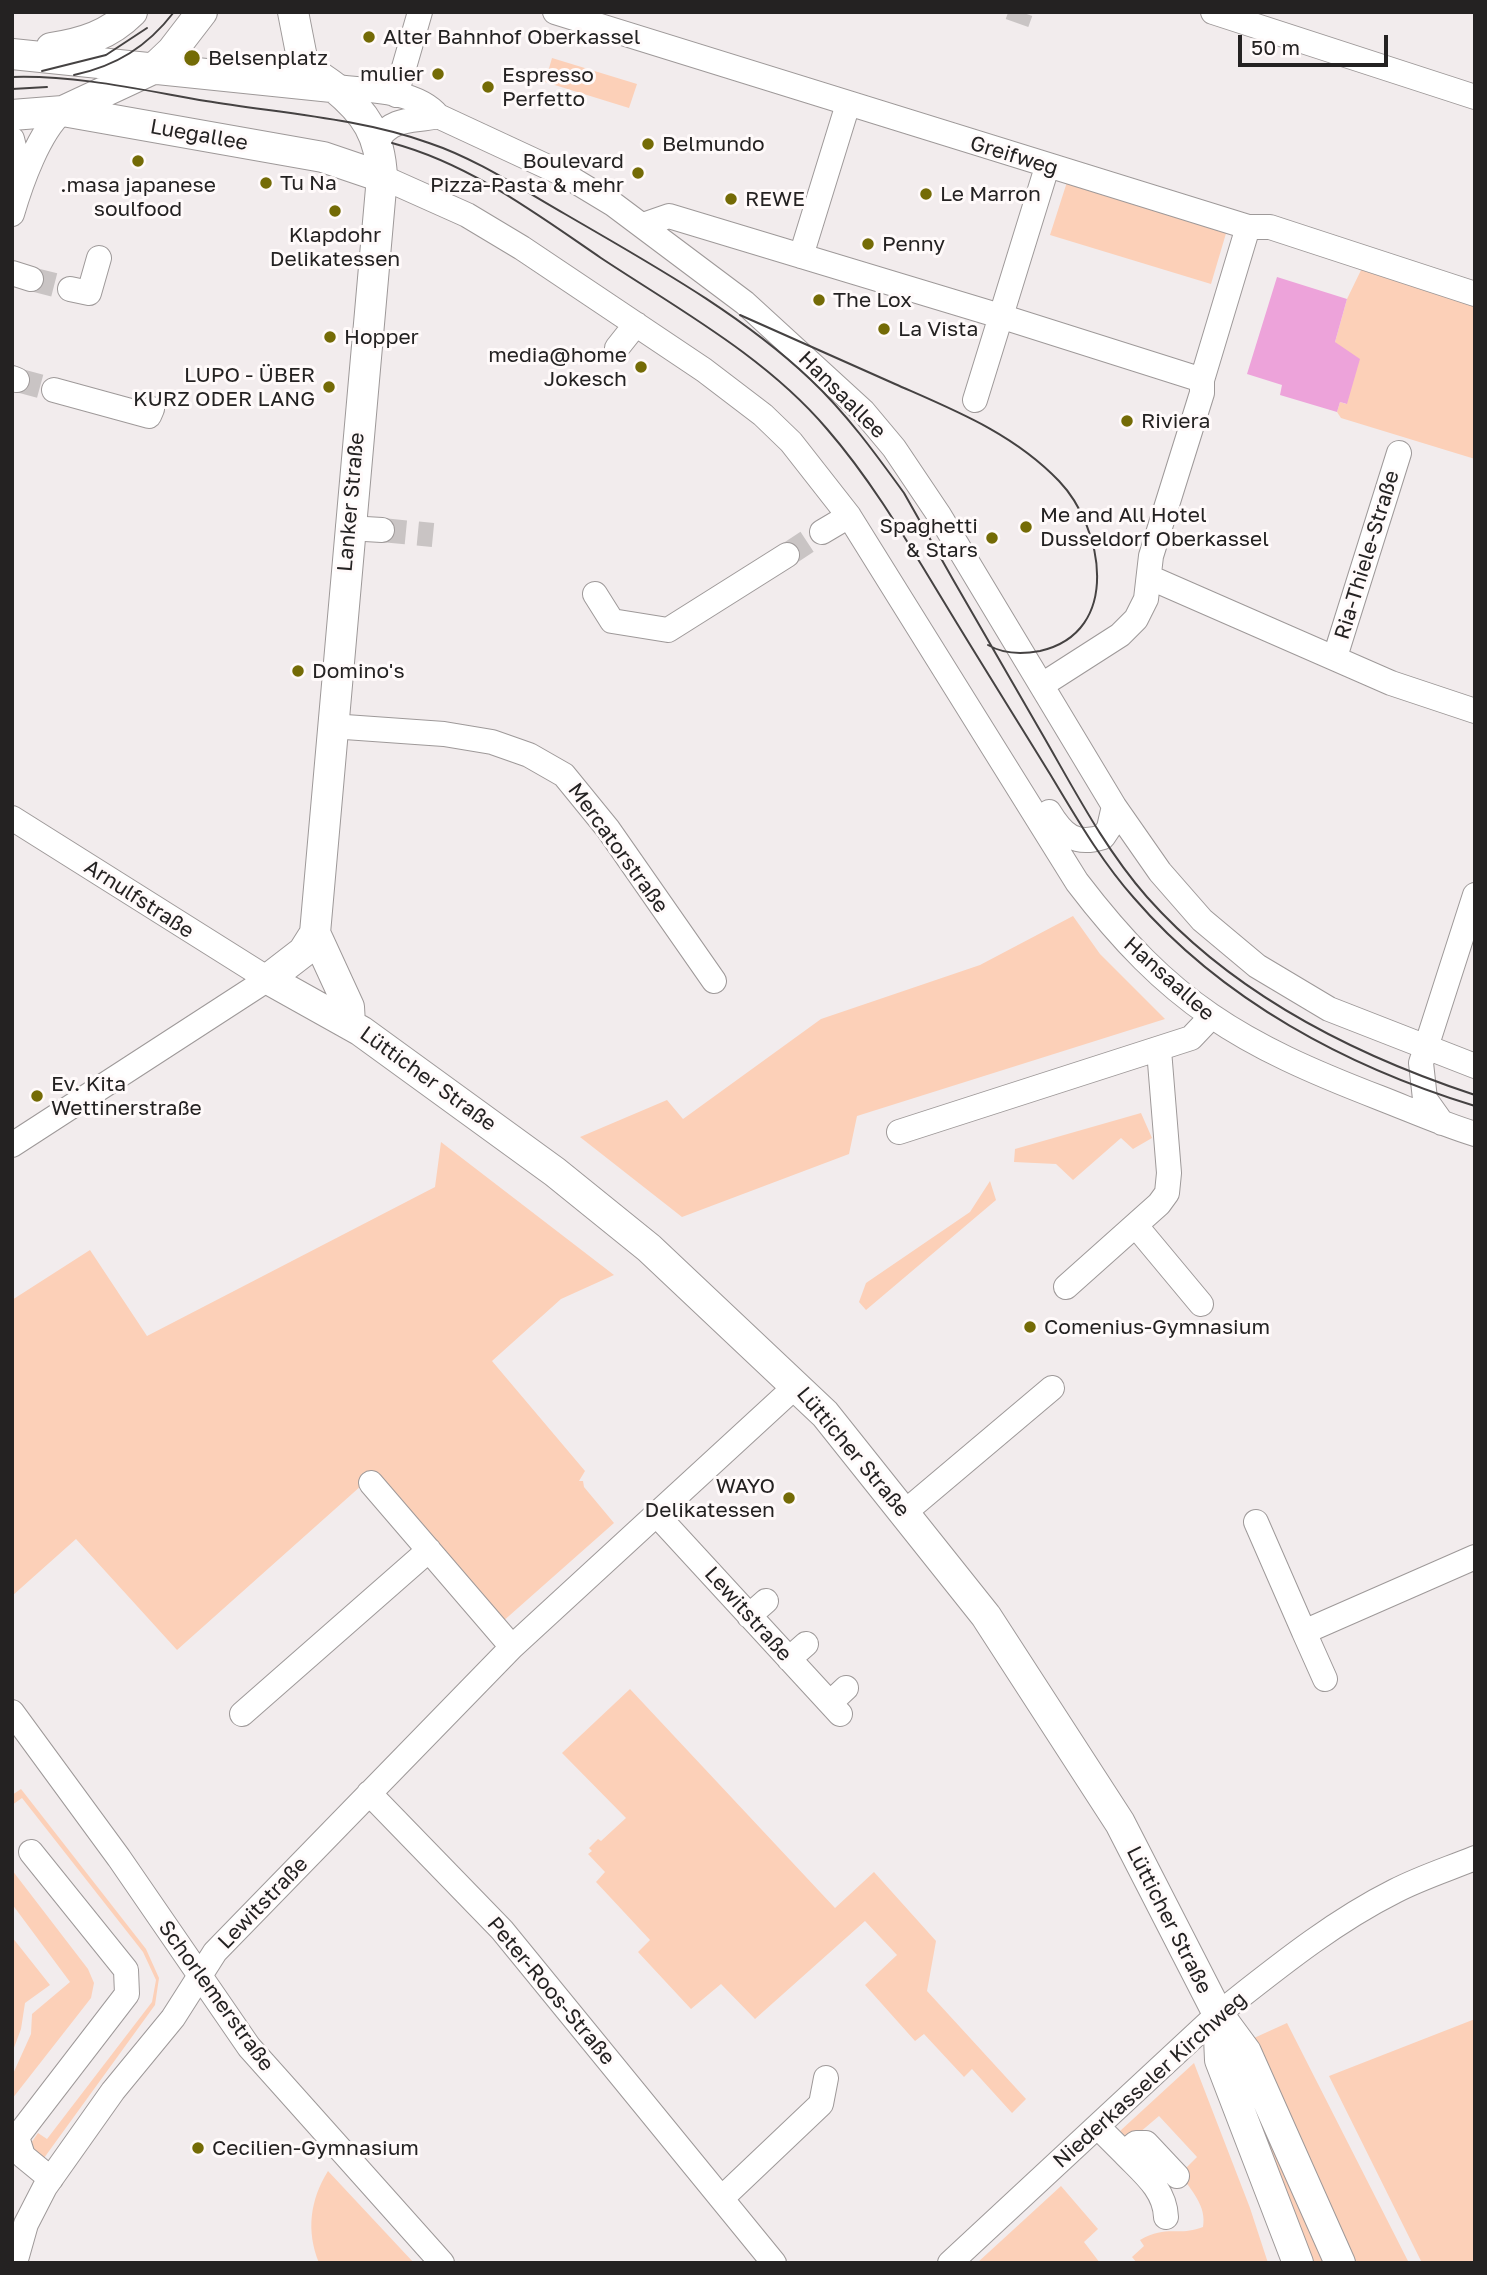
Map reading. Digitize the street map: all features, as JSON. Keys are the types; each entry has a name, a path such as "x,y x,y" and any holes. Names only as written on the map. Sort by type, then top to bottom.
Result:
{"main road":[{"path":"12,54 91,39 121,23 132,12"},
{"path":"63,111 153,69 172,51 202,12"},
{"path":"293,12 303,63 334,87"},
{"path":"12,54 334,87"},
{"name":"Lanker Straße","path":"314,933 348,528 382,177 378,139 364,117 334,87"},
{"name":"Luegallee","path":"12,115 63,111 323,157 382,177"},
{"path":"268,978 303,952 314,933"},
{"path":"314,933 349,1007 350,1024"},
{"name":"Lütticher Straße","path":"268,978 350,1024 503,1132 596,1204 649,1248 825,1413 1002,1637 1120,1823 1218,2014 1246,2052 1340,2263"},
{"name":"Lütticher Straße","path":"1218,2014 1220,2060 1298,2263"}],"street":[{"path":"396,95 420,12"},
{"name":"Greifweg","path":"555,12 1047,167 1248,227 1270,227 1475,294"},
{"path":"1213,12 1475,97"},
{"name":"Hansaallee","path":"334,87 396,95 429,105 438,116 565,175 642,225 745,303 863,411 917,480 1114,806 1186,903 1230,946 1297,992 1329,1009 1475,1066"},
{"path":"801,256 848,104"},
{"path":"12,214 22,179 31,167 43,134 63,111"},
{"path":"378,139 386,128 399,121 438,116"},
{"path":"12,139 22,179"},
{"path":"975,400 1047,167"},
{"name":"Hansaallee","path":"382,177 467,215 704,369 763,415 810,463 849,516 1077,882 1116,931 1161,978 1210,1018 1243,1038 1314,1073 1475,1134"},
{"path":"642,225 669,216 1202,380"},
{"path":"1042,685 1120,635 1136,619 1146,599 1151,578 1151,555 1202,393 1202,380 1248,227"},
{"path":"70,289 89,293 99,258"},
{"path":"617,348 636,324"},
{"path":"54,390 149,416 152,410"},
{"name":"Ria-Thiele-Straße","path":"1335,657 1399,453"},
{"path":"822,532 849,516"},
{"path":"348,528 382,530"},
{"path":"595,594 612,621 668,630 787,555"},
{"name":"Ria-Thiele-Straße","path":"1151,578 1391,683 1475,711"},
{"name":"Mercatorstraße","path":"331,726 444,734 492,742 529,755 564,775 608,829 714,981"},
{"name":"Hansaallee","path":"1027,803 1046,808 1062,832 1081,842 1103,837 1109,828 1114,806"},
{"name":"Arnulfstraße","path":"12,818 268,978"},
{"path":"1442,1123 1432,1113 1422,1088 1421,1063 1472,909"},
{"path":"12,1146 268,978"},
{"path":"899,1132 1159,1050 1191,1038 1210,1018"},
{"path":"1066,1287 1136,1226 1167,1193 1169,1173 1159,1050"},
{"path":"1136,1226 1201,1304"},
{"name":"Lewitstraße","path":"18,2261 26,2224 48,2183 113,2091 173,2018 215,1952 369,1793 451,1723 483,1690 512,1647 797,1385"},
{"path":"905,1512 1052,1388"},
{"path":"371,1483 512,1647"},
{"name":"Lewitstraße","path":"656,1514 758,1608 838,1702"},
{"path":"1256,1522 1325,1679"},
{"path":"242,1714 429,1550"},
{"path":"1304,1632 1475,1557"},
{"name":"Schorlemerstraße","path":"12,1712 120,1858 199,1978 249,2047 442,2263"},
{"name":"Peter-Roos-Straße","path":"369,1793 502,1930 775,2263"},
{"path":"31,1852 126,1970 129,1980 127,1994 17,2137 23,2156 48,2183"},
{"name":"Niederkasseler Kirchweg","path":"950,2263 1218,2014 1329,1930 1396,1890 1475,1858"},
{"path":"722,2198 821,2105 826,2078"},
{"path":"1098,2127 1157,2187 1164,2202 1166,2217"},
{"path":"1124,2153 1136,2143 1146,2143 1177,2176"}],"shaded area":[{"path":"552,58 637,84 629,108 545,82"},
{"path":"1067,182 1227,230 1211,284 1050,235"},
{"path":"1363,266 1475,302 1475,459 1341,418 1337,412 1340,402 1346,404 1335,342 1347,299"},
{"path":"1277,277 1347,299 1335,342 1360,359 1347,404 1340,402 1337,412 1280,395 1282,385 1247,374"},
{"path":"1073,916 1100,954 1165,1019 857,1116 849,1154 682,1217 580,1137 667,1100 683,1119 821,1019 980,965"},
{"path":"1141,1113 1152,1138 1133,1149 1121,1138 1073,1180 1056,1164 1014,1162 1015,1149"},
{"path":"441,1142 614,1275 561,1299 492,1361 585,1471 579,1481 583,1481 584,1487 614,1523 501,1623 371,1477 177,1650 76,1539 12,1596 12,1300 90,1250 147,1336 435,1187"},
{"path":"990,1181 996,1200 866,1310 859,1302 866,1283 970,1212"},
{"path":"630,1689 835,1908 874,1872 936,1941 927,1991 1026,2099 1012,2113 972,2069 964,2077 924,2034 915,2041 865,1985 897,1955 865,1921 755,2019 721,1984 691,2009 638,1952 650,1940 596,1882 605,1872 588,1854 592,1851 589,1848 598,1839 601,1841 626,1818 562,1753"},
{"path":"21,1789 146,1949 159,1978 155,2005 44,2158 27,2149 38,2133 47,2139 152,2002 156,1980 143,1952 22,1798 12,1805 12,1795"},
{"path":"12,1870 88,1969 94,1983 91,1998 12,2099 12,2076 31,2034 32,2014 70,1982 12,1904"},
{"path":"12,1937 50,1985 25,2003 21,2029 12,2053"},
{"path":"1475,2019 1475,2263 1422,2263 1329,2076"},
{"path":"1287,2023 1409,2263 1355,2263 1254,2038"},
{"path":"1231,2048 1327,2263 1309,2263"},
{"path":"1194,2063 1250,2208 1268,2263 1137,2263 1132,2257 1144,2246 1140,2240 1150,2235 1203,2227 1200,2205 1180,2174 1197,2157 1159,2116 1139,2133 1126,2137 1120,2131"},
{"path":"328,2171 414,2263 319,2263 312,2239 312,2216 317,2193"},
{"path":"1061,2186 1098,2229 1084,2242 1100,2263 977,2263"}],"tunnel":[{"path":"1017,23 1021,12"},
{"path":"31,279 70,289"},
{"path":"17,380 54,390"},
{"path":"382,530 433,535"},
{"path":"787,555 822,532"}],"tram line":[{"path":"74,75 104,66 130,53 153,35 174,12"},
{"path":"42,71 106,55 147,28"},
{"path":"12,77 85,81 319,117 375,128 429,143 498,175 661,270 723,310 783,355 823,392 860,434 904,493 1090,818 1147,897 1181,932 1218,963 1257,992 1298,1017 1385,1061 1475,1095"},
{"path":"12,89 47,87"},
{"path":"392,143 448,164 526,207 720,336 777,379 827,429 875,491 1089,838 1122,884 1169,935 1206,968 1290,1026 1380,1071 1475,1106"},
{"path":"740,315 982,424 1022,449 1059,481 1086,524 1094,550 1097,576 1094,601 1084,623 1066,640 1040,651 1013,652 988,645"}],"place":[{"name":"Alter Bahnhof Oberkassel","path":"369,37"},
{"name":"Belsenplatz","path":"192,58"},
{"name":"mulier","path":"438,74"},
{"name":"Espresso Perfetto","path":"488,87"},
{"name":"Belmundo","path":"648,144"},
{"name":".masa japanese soulfood","path":"138,161"},
{"name":"Boulevard Pizza-Pasta & mehr","path":"638,173"},
{"name":"Tu Na","path":"266,183"},
{"name":"Le Marron","path":"926,194"},
{"name":"REWE","path":"731,199"},
{"name":"Klapdohr Delikatessen","path":"335,211"},
{"name":"Penny","path":"868,244"},
{"name":"The Lox","path":"819,300"},
{"name":"La Vista","path":"884,329"},
{"name":"Hopper","path":"330,337"},
{"name":"media@home Jokesch","path":"641,367"},
{"name":"LUPO - ÜBER KURZ ODER LANG","path":"329,387"},
{"name":"Riviera","path":"1127,421"},
{"name":"Me and All Hotel Dusseldorf Oberkassel","path":"1026,527"},
{"name":"Spaghetti & Stars","path":"992,538"},
{"name":"Domino's","path":"298,671"},
{"name":"Ev. Kita Wettinerstraße","path":"37,1096"},
{"name":"Comenius-Gymnasium","path":"1030,1327"},
{"name":"WAYO Delikatessen","path":"789,1498"},
{"name":"Cecilien-Gymnasium","path":"198,2148"}]}
